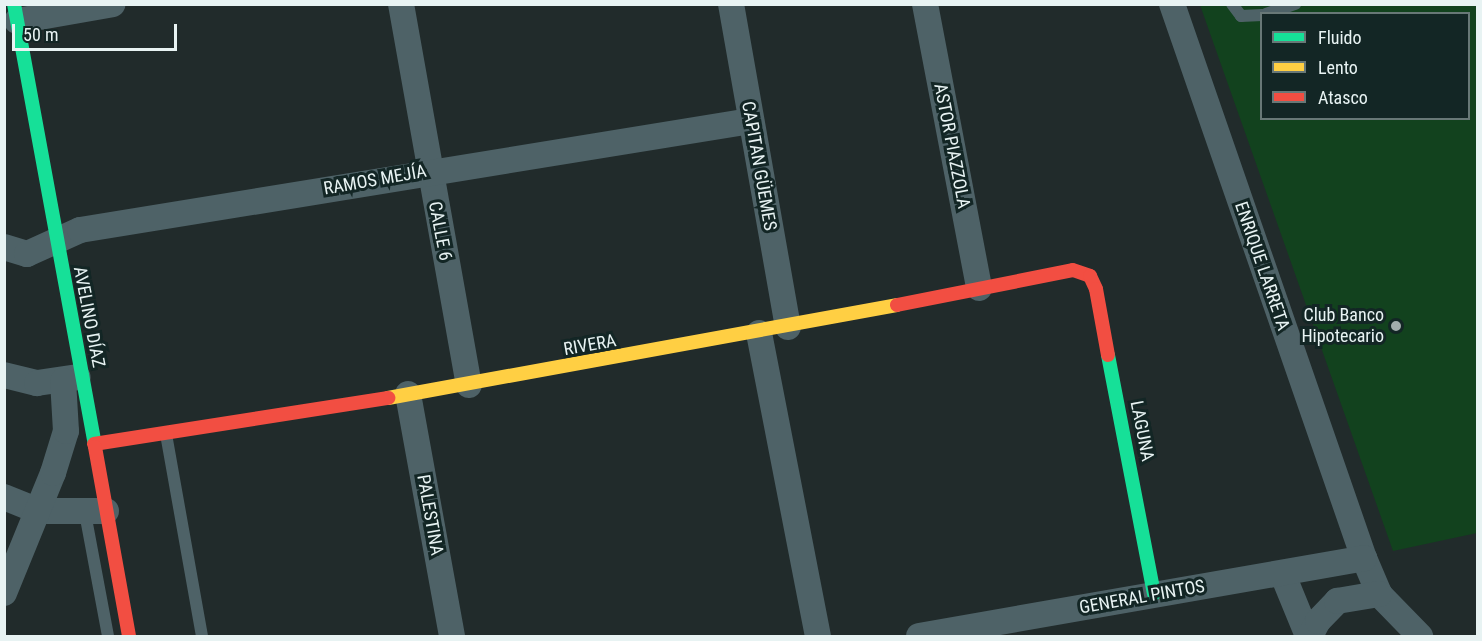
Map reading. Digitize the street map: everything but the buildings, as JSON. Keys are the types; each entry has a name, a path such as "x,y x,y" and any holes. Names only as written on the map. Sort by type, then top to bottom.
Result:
{"street":[{"path":"15,13 113,4"},
{"name":"CALLE 6","path":"401,4 469,385"},
{"name":"CAPITAN GÜEMES","path":"731,4 788,327"},
{"name":"ASTOR PIAZZOLA","path":"925,4 979,288"},
{"name":"ENRIQUE LARRETA","path":"1172,4 1364,558 1379,594"},
{"name":"AVELINO DÍAZ","path":"15,13 56,241 72,378 94,444 96,512 129,636"},
{"name":"RAMOS MEJÍA","path":"4,247 27,254 80,230 429,171 751,121"},
{"name":"RIVERA","path":"94,444 469,385 759,333 1073,270 1089,276"},
{"name":"LAGUNA","path":"1089,276 1096,289 1154,594"},
{"path":"759,333 818,636"},
{"path":"4,375 37,383 72,378 66,431 38,511 4,593"},
{"name":"PALESTINA","path":"408,394 452,636"},
{"path":"4,498 38,511 96,512"},
{"name":"GENERAL PINTOS","path":"920,636 1364,558"},
{"path":"1283,574 1309,636"},
{"path":"1309,636 1318,621 1337,601 1379,594 1420,636"}],"lane":[{"path":"1232,4 1241,15 1260,15"},
{"path":"1272,12 1295,4"},
{"path":"166,433 202,636"},
{"path":"96,512 108,636"}],"green space":[{"name":"Club Banco Hipotecario","path":"1200,5 1477,5 1477,533 1393,551"}],"traffic: fast":[{"path":"14,4 95,447"},
{"path":"1108,355 1154,594"}],"traffic: slow":[{"path":"388,398 897,305"}],"traffic: jam":[{"path":"897,305 1073,270 1090,276 1096,289 1108,355"},
{"path":"94,444 388,398"},
{"path":"95,447 129,636"}],"place":[{"name":"Club Banco Hipotecario","path":"1396,326"}]}
